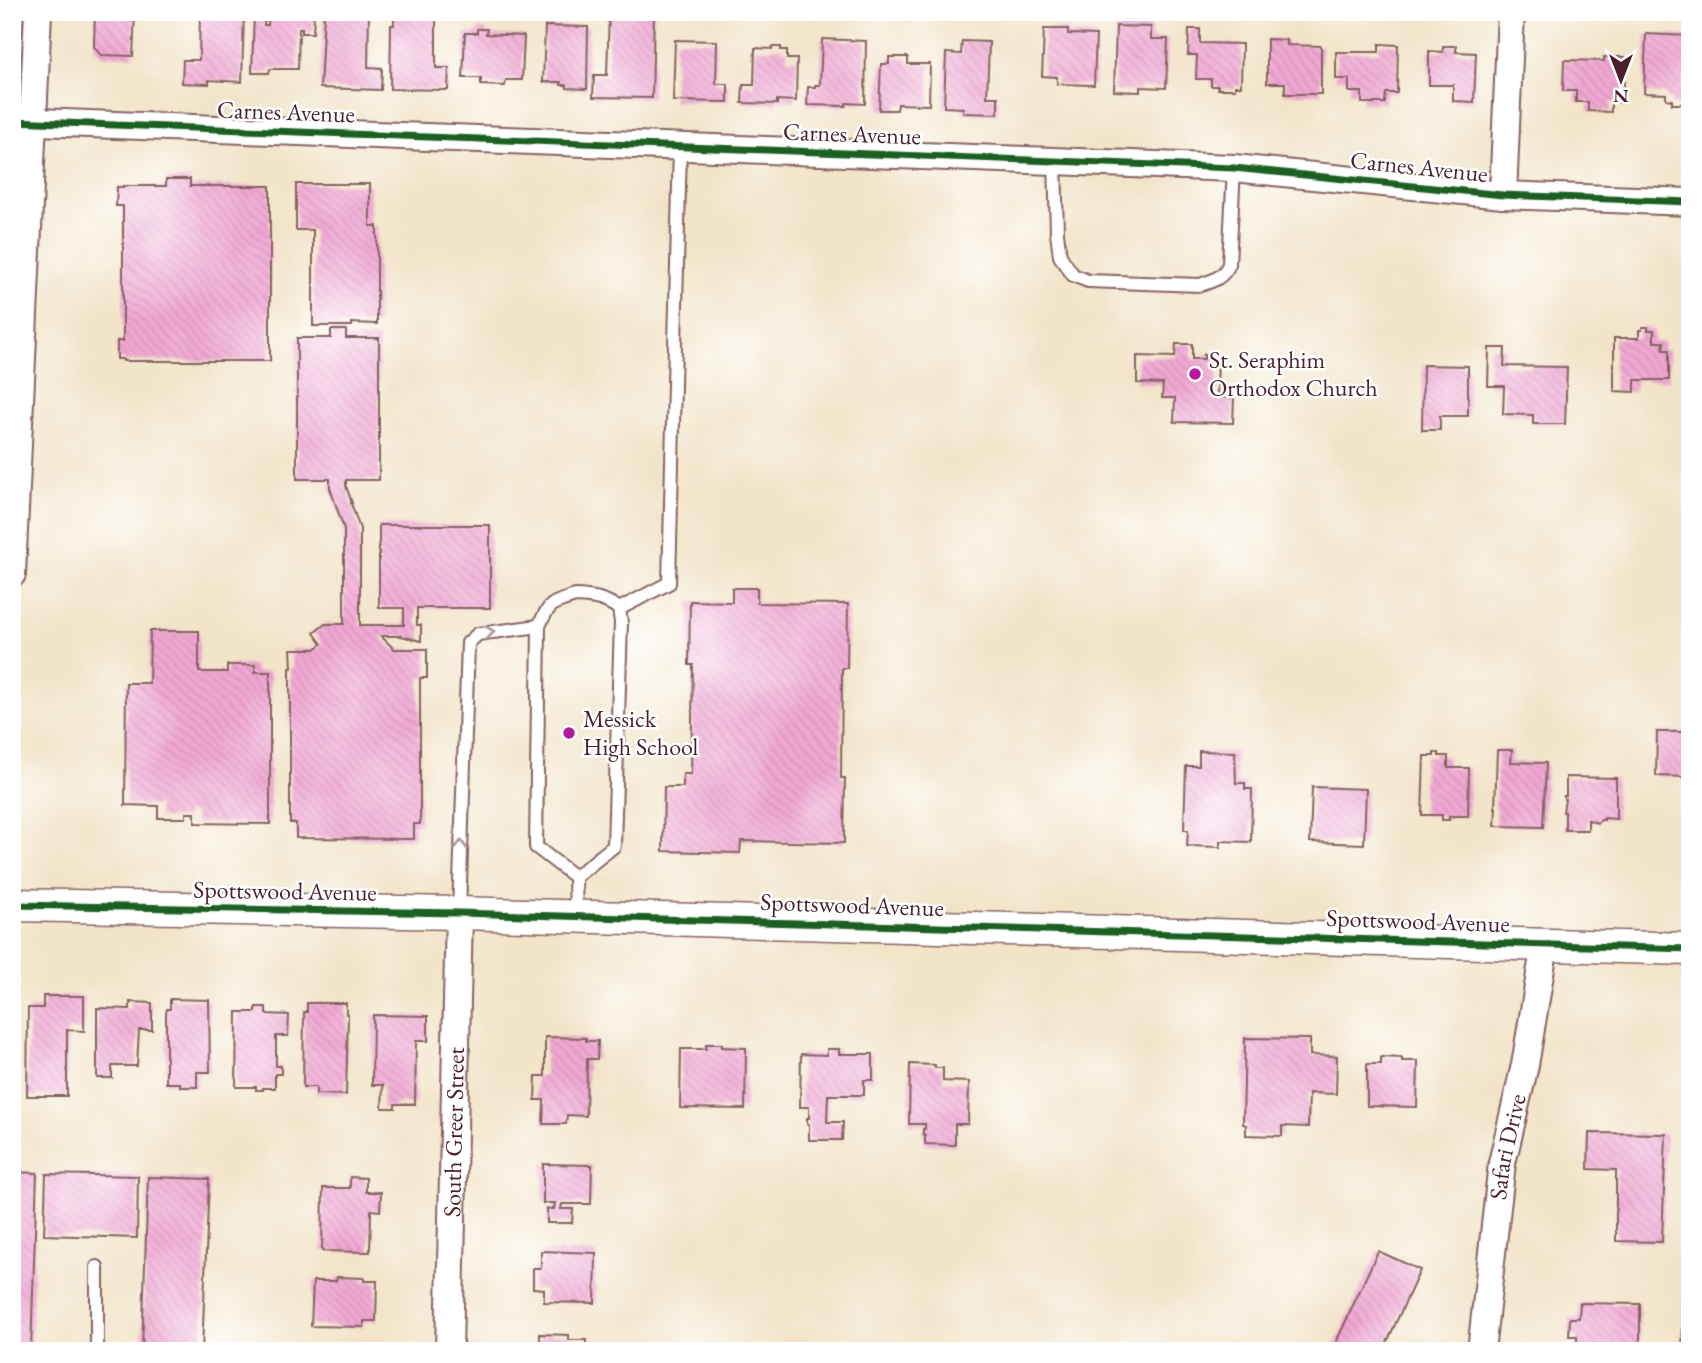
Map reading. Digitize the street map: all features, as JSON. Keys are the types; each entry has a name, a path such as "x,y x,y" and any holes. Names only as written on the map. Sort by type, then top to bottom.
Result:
{"street":[{"path":"12,574 23,121 38,12"},
{"path":"1503,195 1511,12"},
{"name":"Carnes Avenue","path":"23,121 1234,168 1503,195 1690,202"},
{"name":"Spottswood Avenue","path":"12,905 459,913 1690,949"},
{"name":"South Greer Street","path":"449,1351 459,913"},
{"name":"Safari Drive","path":"1481,1351 1502,1163 1525,1065 1545,944"}],"lane":[{"path":"618,609 669,583 680,146"},
{"path":"1055,161 1060,256 1073,275 1088,281 1200,285 1214,281 1226,272 1229,264 1234,168"},
{"path":"576,596 597,597 611,603 618,609 621,622 614,846 575,877 536,847 539,626 547,609 559,601 576,596"},
{"path":"459,913 468,643 478,634 539,626"},
{"path":"575,877 576,917"},
{"path":"97,1267 97,1351"}],"building":[{"path":"12,12 24,12 23,32 12,31"},
{"path":"95,12 135,12 133,56 101,55 94,47"},
{"path":"200,12 244,12 242,82 209,80 209,84 182,83 183,60 199,60"},
{"path":"269,12 314,12 313,33 302,33 302,28 299,28 298,69 270,69 269,73 252,73 254,13 265,14 264,25 268,25"},
{"path":"324,12 369,12 368,67 382,68 381,90 320,88"},
{"path":"394,12 436,12 436,68 449,68 448,90 390,89 391,25 394,25"},
{"path":"609,12 654,12 652,98 593,97 594,75 607,75"},
{"path":"545,26 588,27 587,89 567,88 567,85 561,85 561,82 543,82"},
{"path":"1116,26 1151,27 1151,39 1168,39 1166,88 1140,87 1140,92 1114,91"},
{"path":"477,29 487,29 486,34 524,36 522,80 506,80 505,86 481,85 481,78 463,78 465,33 477,33"},
{"path":"1044,29 1068,29 1068,34 1096,35 1094,85 1057,84 1057,77 1042,76"},
{"path":"1189,29 1200,29 1200,43 1242,44 1241,86 1235,86 1235,89 1218,89 1218,86 1211,86 1211,79 1196,79 1197,55 1188,55"},
{"path":"1646,34 1690,36 1690,104 1672,104 1672,100 1666,99 1666,94 1644,93"},
{"path":"822,39 866,41 865,104 807,105 808,87 820,85"},
{"path":"1267,39 1287,40 1287,45 1321,46 1321,94 1285,94 1285,83 1267,83"},
{"path":"675,40 717,41 716,84 728,84 728,102 673,101"},
{"path":"962,41 989,42 987,97 998,97 998,114 963,113 963,108 944,107 946,53 961,54"},
{"path":"1379,44 1398,45 1397,93 1386,93 1385,103 1362,103 1362,92 1349,92 1349,79 1336,79 1336,52 1379,52"},
{"path":"1443,46 1456,46 1456,52 1476,53 1474,102 1453,101 1453,85 1429,85 1429,51 1443,52"},
{"path":"755,48 787,50 787,59 797,59 796,101 777,100 777,104 742,103 743,85 754,85"},
{"path":"889,57 908,57 908,64 930,64 929,105 898,104 897,110 879,110 881,64 889,64"},
{"path":"1604,57 1625,57 1623,103 1611,102 1611,112 1588,111 1588,102 1576,102 1576,91 1563,91 1564,60 1604,61"},
{"path":"166,179 190,179 190,186 270,186 270,361 117,359 117,341 123,341 123,206 116,206 117,187 166,186"},
{"path":"296,184 370,184 370,226 377,226 377,324 313,326 313,230 296,230"},
{"path":"1642,327 1654,330 1654,342 1664,342 1663,350 1669,350 1669,380 1635,380 1635,392 1614,391 1614,338 1639,338 1639,330 1642,330"},
{"path":"331,330 346,330 346,338 379,338 379,480 346,480 360,529 360,625 404,625 404,608 379,608 379,525 490,525 490,608 417,608 421,641 401,636 381,636 394,649 427,649 427,678 420,678 420,824 414,824 414,839 296,838 296,823 290,823 291,649 315,649 322,644 314,633 325,624 344,624 344,529 330,488 330,479 297,479 297,338 331,338"},
{"path":"1176,344 1192,344 1192,359 1204,359 1204,354 1218,355 1217,397 1234,398 1233,423 1174,422 1175,398 1162,398 1163,384 1137,383 1137,356 1175,357"},
{"path":"1489,348 1505,348 1504,366 1567,367 1565,424 1533,424 1533,415 1503,414 1504,386 1488,386"},
{"path":"1423,365 1468,366 1468,416 1440,416 1440,430 1422,430"},
{"path":"732,588 757,588 757,603 848,604 847,668 842,668 841,778 845,778 844,843 741,841 740,853 663,851 664,787 683,787 683,774 691,774 693,665 689,665 690,601 732,602"},
{"path":"150,631 199,631 199,672 227,672 227,665 255,665 255,672 270,672 270,824 195,823 195,813 186,813 186,818 158,818 158,806 125,805 126,683 149,683"},
{"path":"1657,732 1690,732 1690,779 1656,776"},
{"path":"1497,750 1512,750 1511,762 1546,763 1543,827 1495,826"},
{"path":"1199,751 1235,752 1236,783 1245,783 1245,789 1252,789 1251,842 1220,841 1220,847 1187,846 1188,830 1184,830 1186,766 1199,766"},
{"path":"1434,753 1448,756 1448,768 1469,768 1468,816 1449,816 1449,820 1442,820 1442,815 1422,815 1424,756 1434,756"},
{"path":"1566,777 1616,778 1616,819 1604,818 1597,823 1588,820 1588,830 1565,830 1563,812"},
{"path":"1312,787 1366,789 1364,844 1310,842"},
{"path":"43,996 84,996 84,1031 67,1030 67,1096 27,1096 28,1008 43,1008"},
{"path":"170,999 209,1000 210,1072 197,1072 197,1087 180,1087 180,1083 166,1083 166,1013 167,1009 170,1009"},
{"path":"130,1002 152,1003 152,1030 139,1030 137,1066 112,1066 112,1078 97,1078 97,1008 130,1009"},
{"path":"307,1003 346,1003 346,1095 316,1094 316,1087 303,1087 304,1012 307,1012"},
{"path":"256,1007 266,1007 266,1014 289,1015 288,1036 276,1036 276,1066 281,1066 281,1074 275,1074 275,1088 263,1090 256,1090 256,1087 236,1087 237,1012 256,1012"},
{"path":"373,1015 428,1016 428,1041 416,1041 415,1104 395,1104 395,1108 382,1108 383,1085 372,1085"},
{"path":"545,1037 598,1041 597,1059 587,1059 586,1116 567,1115 566,1124 543,1124 544,1100 535,1100 536,1076 545,1076"},
{"path":"1245,1038 1310,1039 1310,1055 1337,1056 1336,1094 1309,1093 1308,1127 1282,1126 1282,1136 1246,1135 1246,1125 1243,1124"},
{"path":"706,1044 746,1048 745,1109 680,1108 681,1049 706,1049"},
{"path":"827,1049 839,1049 839,1054 873,1054 873,1080 864,1080 864,1095 828,1095 827,1122 843,1122 842,1140 809,1140 809,1107 800,1107 801,1054 827,1055"},
{"path":"1381,1057 1418,1061 1417,1107 1367,1106 1367,1064 1381,1064"},
{"path":"910,1064 943,1068 943,1081 969,1082 968,1124 955,1124 955,1145 925,1144 925,1124 909,1124"},
{"path":"1589,1133 1666,1134 1662,1242 1616,1241 1616,1170 1588,1169"},
{"path":"543,1164 592,1165 591,1204 562,1204 561,1209 573,1209 572,1223 547,1223 547,1209 554,1209 555,1203 543,1203"},
{"path":"12,1172 37,1173 31,1351 12,1351"},
{"path":"46,1174 138,1176 137,1238 44,1235"},
{"path":"148,1177 209,1179 202,1351 142,1351"},
{"path":"350,1177 366,1178 366,1192 381,1192 380,1211 371,1210 370,1252 322,1251 323,1188 350,1188"},
{"path":"541,1251 596,1253 595,1303 544,1302 544,1289 533,1288 533,1268 541,1268"},
{"path":"1378,1251 1420,1270 1383,1351 1369,1346 1366,1351 1333,1349"},
{"path":"337,1277 377,1281 376,1321 364,1321 364,1327 311,1326 313,1281 336,1281"},
{"path":"1685,1281 1690,1282 1690,1351 1682,1351"},
{"path":"1580,1303 1640,1304 1640,1351 1577,1351 1577,1336 1569,1336 1570,1318 1579,1318"},
{"path":"540,1334 569,1335 569,1340 586,1340 586,1351 540,1351"}],"cycle path":[{"path":"12,121 1234,168 1503,195 1690,202"},
{"path":"12,905 459,913 1690,949"}],"place":[{"name":"St. Seraphim Orthodox Church","path":"1195,374"},
{"name":"Messick High School","path":"569,733"}]}
